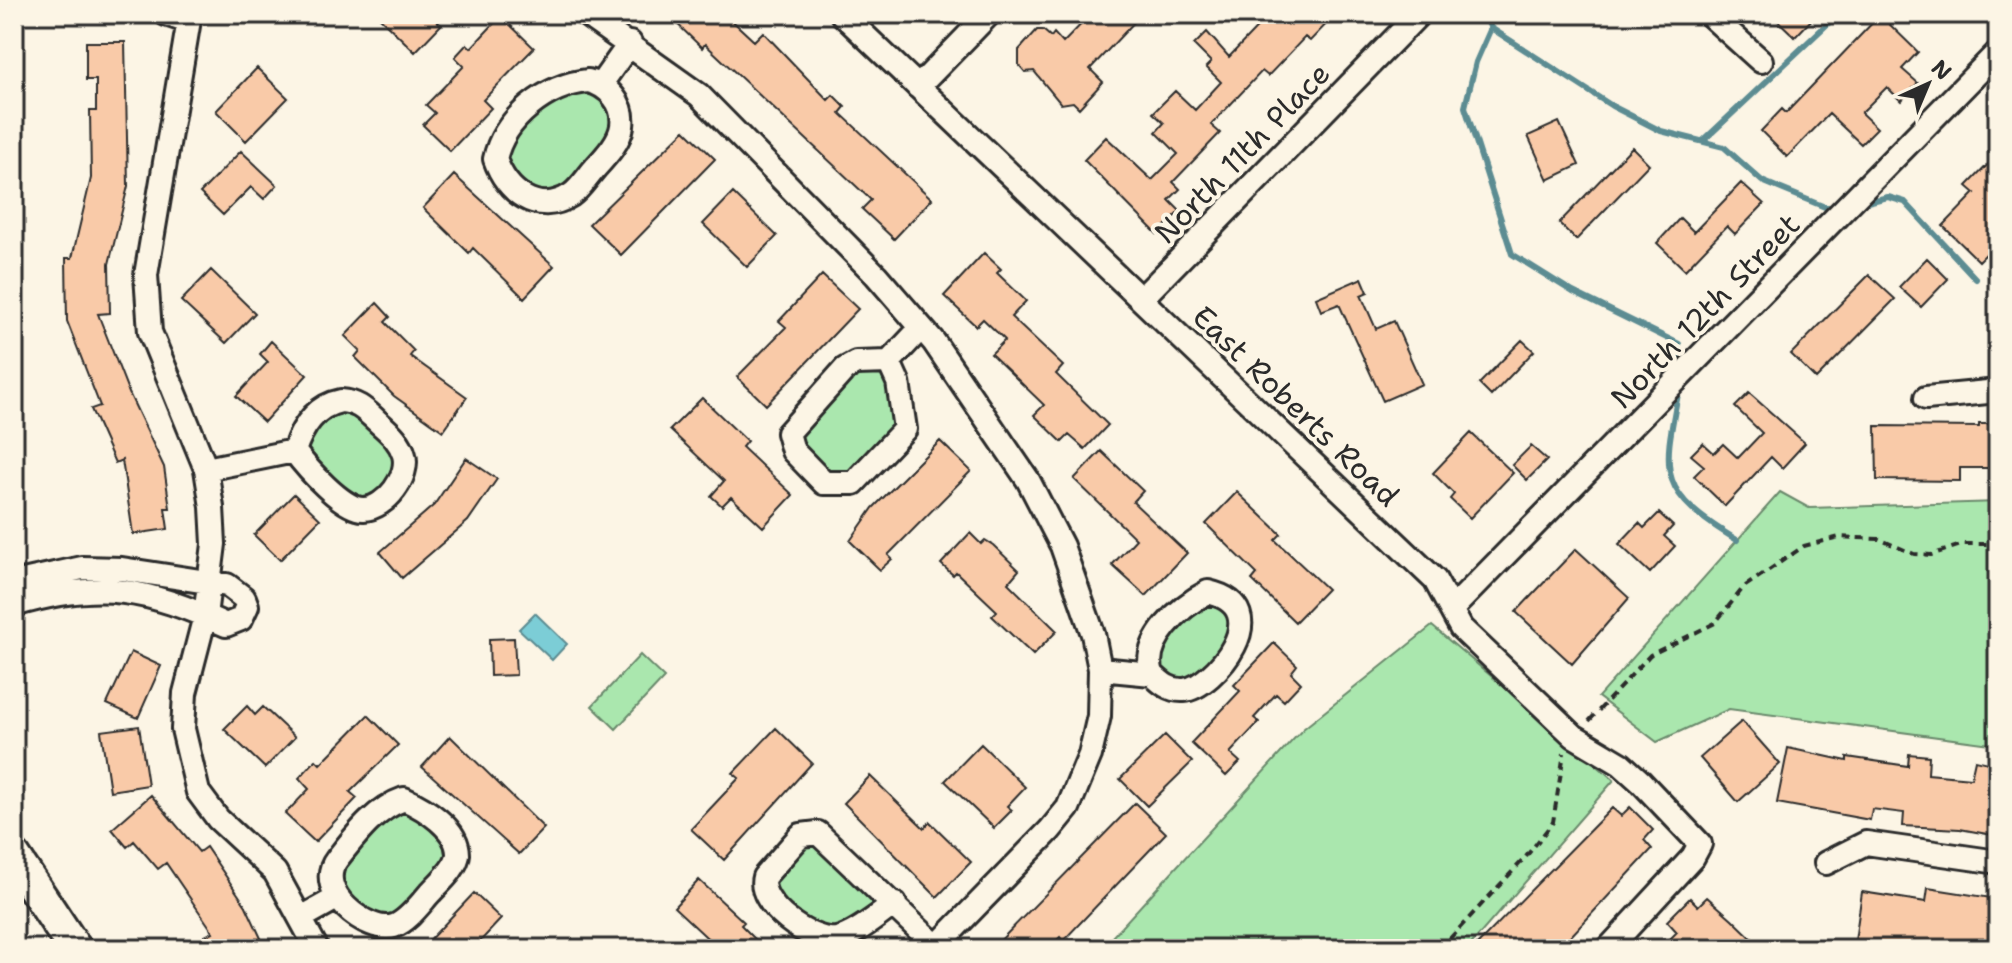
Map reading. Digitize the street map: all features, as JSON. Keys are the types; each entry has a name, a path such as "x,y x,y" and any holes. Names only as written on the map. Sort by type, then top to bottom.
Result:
{"main road":[{"path":"14,857 75,949"}],"street":[{"path":"585,14 630,43 699,95 806,201 921,328 1028,480 1062,546 1093,634 1100,669 1096,729 1090,755 1068,808 936,948 895,904 818,833 801,835 764,877 762,884 764,896 794,925 819,939 839,939 895,904"},
{"name":"East Roberts Road","path":"842,14 1435,580 1461,628 1574,736 1621,764 1700,844 1693,857 1617,946"},
{"path":"918,87 989,14"},
{"name":"North 11th Place","path":"1141,299 1419,14"},
{"path":"1709,14 1761,61"},
{"path":"180,16 146,275 150,332 206,469 214,544 205,616 185,693 183,729 198,792 218,819 275,872 317,949"},
{"path":"601,84 630,43"},
{"name":"North 12th Street","path":"1452,609 1998,52"},
{"path":"572,82 601,84 615,98 622,115 622,129 611,149 573,194 554,203 529,201 514,193 495,159 499,141 529,106 552,90 572,82"},
{"path":"889,362 898,382 905,429 854,483 824,483 793,451 788,433 845,369 856,363 889,362 921,328"},
{"path":"1926,398 1998,391"},
{"path":"353,402 397,440 405,457 404,470 388,498 363,509 347,505 294,451 301,431 327,404 353,402"},
{"path":"206,469 294,451"},
{"path":"14,583 29,594 60,583 122,569 227,585 244,598 247,606 241,619 226,625 159,596 60,583"},
{"path":"1100,669 1152,674 1167,687 1182,691 1196,687 1241,633 1241,618 1234,605 1223,595 1208,592 1184,608 1157,637 1149,665 1152,674"},
{"path":"404,799 420,806 453,837 458,854 453,867 411,914 394,926 375,926 335,899 328,880 330,868 356,835 388,805 404,799"},
{"path":"1826,863 1866,843 1998,862"},
{"path":"301,918 335,899"}],"path":[{"path":"1440,949 1525,858 1553,822 1565,748 1650,655 1715,623 1744,587 1804,546 1839,537 1879,539 1914,554 1931,555 1964,544 1998,544"}],"green space":[{"path":"588,81 622,115 573,194 514,193 499,141 529,106"},
{"path":"889,362 905,429 838,485 788,433 845,369"},
{"path":"361,406 404,470 363,509 301,461 312,417"},
{"path":"1780,492 1809,508 1998,502 1998,745 1729,709 1657,742 1598,697"},
{"path":"1208,592 1241,618 1208,676 1167,687 1151,651"},
{"path":"1432,626 1614,780 1467,949 1101,949 1303,729"},
{"path":"640,655 664,678 616,729 592,706"},
{"path":"404,799 458,854 394,926 335,899 330,868"},
{"path":"801,835 895,904 839,939 794,925 764,877"}],"water":[{"path":"535,613 567,644 552,660 519,629"}],"building":[{"path":"376,14 430,14 441,25 415,52"},
{"path":"667,14 725,14 754,41 763,32 828,100 833,95 845,107 840,113 932,199 894,239 862,209 871,200 705,44 702,48"},
{"path":"1091,14 1142,14 1090,69 1103,82 1079,108 1073,102 1061,104 1034,71 1025,72 1019,65 1019,50 1037,30 1043,30 1051,37 1054,33 1063,43"},
{"path":"1270,14 1336,14 1310,41 1305,37 1268,76 1262,71 1211,125 1220,133 1173,182 1180,189 1169,200 1180,211 1157,234 1084,160 1106,137 1152,180 1178,154 1156,132 1164,123 1153,113 1175,91 1195,110 1221,82 1206,67 1211,62 1194,45 1207,32 1229,57"},
{"path":"1771,14 1817,14 1795,37"},
{"path":"1880,15 1918,52 1902,69 1918,83 1901,101 1887,87 1861,113 1877,128 1861,144 1829,114 1787,157 1761,131 1782,109 1786,113"},
{"path":"501,16 534,48 483,100 491,108 450,151 423,125 435,113 426,105 464,66 455,57 467,44 471,48"},
{"path":"86,42 125,42 128,186 109,264 110,313 98,314 129,393 164,467 170,508 165,508 168,529 133,534 122,460 115,463 91,409 100,406 67,321 66,258 72,258 91,178 90,111 96,111 96,80 86,80"},
{"path":"257,68 288,98 246,141 216,111"},
{"path":"1559,122 1579,165 1548,180 1528,136"},
{"path":"685,130 715,159 621,255 589,224"},
{"path":"1632,147 1649,164 1576,240 1559,223"},
{"path":"241,151 277,185 264,199 251,187 223,215 200,193"},
{"path":"1998,154 1998,242 1979,261 1943,226 1975,193 1967,186"},
{"path":"454,175 554,266 524,298 473,248 469,253 423,208"},
{"path":"1741,183 1764,204 1735,234 1727,226 1685,270 1657,243 1680,218 1694,232"},
{"path":"733,193 777,236 747,267 703,224"},
{"path":"984,253 1001,269 997,273 1026,301 1011,317 1063,366 1056,374 1108,425 1085,449 1069,435 1062,442 1034,415 1044,405 991,354 1005,340 983,319 976,326 944,296"},
{"path":"1927,258 1948,279 1921,307 1899,287"},
{"path":"211,270 255,313 226,343 181,301"},
{"path":"822,275 858,309 766,405 737,377 786,327 779,321"},
{"path":"1869,275 1895,299 1816,379 1791,354"},
{"path":"1362,278 1368,292 1361,295 1376,329 1394,321 1422,384 1383,401 1339,304 1321,311 1316,298"},
{"path":"377,303 390,317 385,322 414,351 410,356 467,397 443,431 394,396 355,357 360,351 345,336"},
{"path":"1522,340 1534,351 1491,396 1479,384"},
{"path":"271,341 307,375 264,422 236,396 268,362 260,354"},
{"path":"1749,393 1805,443 1782,468 1771,457 1725,506 1694,476 1704,466 1691,455 1703,443 1714,453 1723,444 1738,458 1762,433 1735,407"},
{"path":"702,398 747,441 742,447 793,495 763,527 731,497 722,506 711,496 724,481 670,430"},
{"path":"1979,424 1998,424 1998,468 1960,468 1960,481 1877,480 1876,426 1979,427"},
{"path":"1471,433 1513,473 1470,518 1450,499 1454,494 1433,473"},
{"path":"940,441 971,471 888,555 892,559 880,570 850,541 873,508"},
{"path":"1531,446 1547,460 1527,480 1512,465"},
{"path":"1101,451 1143,491 1133,502 1187,553 1146,596 1112,565 1136,539 1074,479"},
{"path":"466,458 497,479 468,521 402,578 380,552 434,505"},
{"path":"1237,492 1281,534 1275,540 1327,589 1295,622 1252,580 1257,574 1206,524"},
{"path":"294,494 320,519 280,560 254,535"},
{"path":"1659,513 1673,526 1664,536 1675,546 1650,573 1619,544 1639,523 1644,528"},
{"path":"970,533 981,544 985,540 993,545 1019,570 1008,583 1057,631 1033,655 992,616 997,611 956,572 953,575 941,564"},
{"path":"1576,549 1629,598 1572,664 1516,612"},
{"path":"514,638 516,675 490,676 489,639"},
{"path":"1274,643 1297,665 1291,673 1301,683 1284,701 1276,694 1254,718 1259,722 1230,753 1240,762 1226,776 1191,743 1240,691 1234,685"},
{"path":"131,652 161,666 138,718 107,704"},
{"path":"247,706 255,715 263,707 295,737 265,768 224,729"},
{"path":"368,715 398,745 350,792 357,798 315,842 285,814 309,789 299,778 316,760 320,764"},
{"path":"1742,721 1780,764 1738,802 1700,758"},
{"path":"139,726 148,785 110,791 101,731"},
{"path":"776,728 812,763 724,860 691,829 739,778 733,773"},
{"path":"1165,735 1192,762 1147,806 1120,779"},
{"path":"450,736 544,828 519,854 422,767"},
{"path":"981,744 1025,787 1007,806 1012,810 994,828 945,781"},
{"path":"1788,748 1847,761 1847,757 1908,766 1909,754 1929,756 1928,774 1971,778 1975,760 1993,764 1991,778 1998,779 1998,836 1960,829 1903,826 1904,813 1872,809 1870,820 1777,803"},
{"path":"870,776 924,828 930,822 971,862 937,897 844,803"},
{"path":"151,795 199,852 206,847 246,906 266,949 211,949 205,936 213,932 166,863 158,869 134,841 127,847 112,829"},
{"path":"1135,803 1166,833 1063,941 1060,937 1048,949 992,949"},
{"path":"1630,807 1653,830 1644,840 1652,849 1559,949 1473,949 1612,808 1621,816"},
{"path":"699,880 744,922 741,925 765,949 719,949 674,907"},
{"path":"1928,888 1998,899 1998,949 1958,949 1911,942 1910,949 1854,948 1862,892 1926,902"},
{"path":"474,893 501,919 473,949 421,949"},
{"path":"1707,897 1763,949 1680,949 1670,939 1677,932 1667,921 1690,898 1698,906"}],"waterway":[{"path":"1483,14 1491,28 1476,62 1465,107 1512,254 1573,292 1679,344 1680,366"},
{"path":"1704,140 1838,14"},
{"path":"1491,28 1612,106 1661,131 1724,147 1762,181 1825,207 1836,207"},
{"path":"1859,204 1888,197 1905,202 1976,279"},
{"path":"1679,389 1670,442 1672,479 1679,494 1692,508 1737,540"}]}
